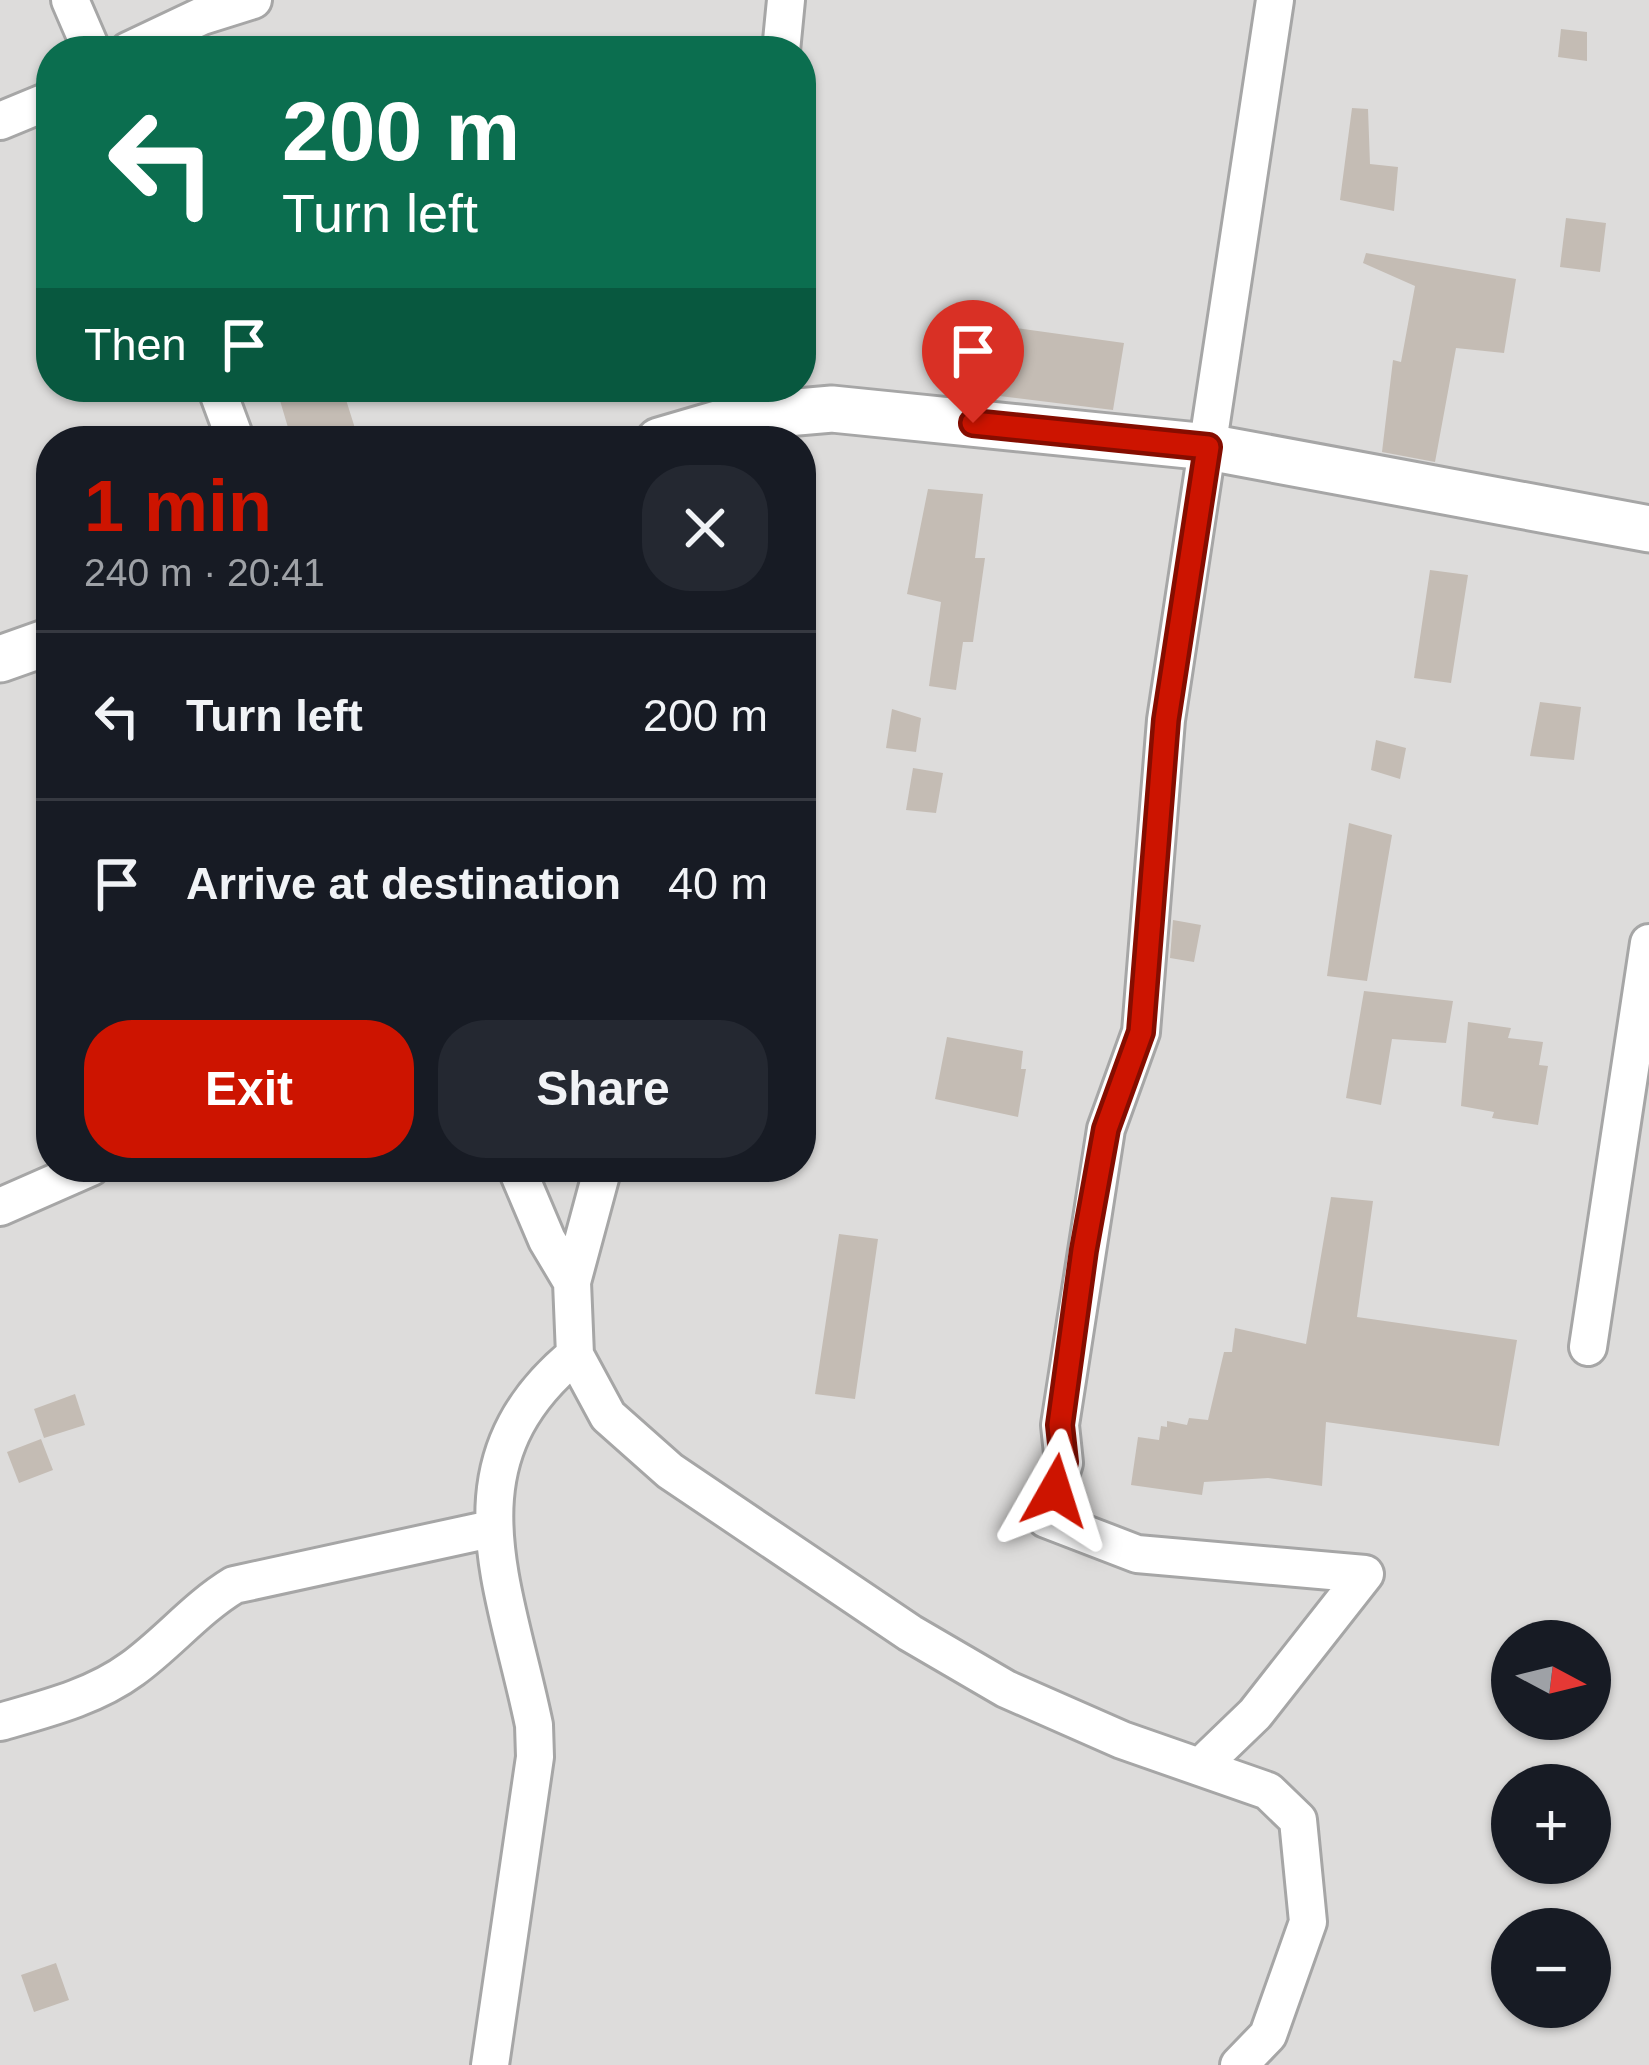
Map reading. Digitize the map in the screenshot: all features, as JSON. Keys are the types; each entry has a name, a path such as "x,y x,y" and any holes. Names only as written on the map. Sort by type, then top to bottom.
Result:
{"street":[{"path":"70,0 86,36"},
{"path":"160,36 202,16 254,0"},
{"path":"782,36 786,0"},
{"path":"1200,1767 1256,1714 1365,1574 1137,1554 1046,1519 1064,1462 1060,1425 1106,1129 1141,1032 1166,720 1275,0"},
{"path":"0,121 36,106"},
{"path":"708,423 832,409 1208,447 1649,529"},
{"path":"0,659 36,646"},
{"path":"1588,1347 1649,943"},
{"path":"0,1207 57,1182"},
{"path":"522,1182 547,1240 572,1282"},
{"path":"599,1182 572,1282 575,1354 608,1416 670,1472 910,1633 1006,1689 1122,1740 1268,1791 1298,1820 1308,1922 1268,2035 1239,2065"},
{"path":"490,2065 535,1757 534,1725 491,1529 494,1493 511,1431 539,1384 575,1354"},
{"path":"0,1722 83,1696 130,1670 206,1602 234,1585 491,1529"}],"shaded area":[{"path":"0,0 1649,0 1649,2065 0,2065"}],"building":[{"path":"1561,29 1587,32 1587,61 1558,57"},
{"path":"1352,108 1368,109 1370,164 1398,167 1394,211 1340,200"},
{"path":"1566,218 1606,223 1600,272 1560,267"},
{"path":"1366,253 1516,279 1504,353 1456,348 1435,462 1382,452 1393,360 1401,362 1415,286 1363,263"},
{"path":"973,322 1124,343 1113,410 966,392"},
{"path":"280,402 347,402 354,426 288,426"},
{"path":"928,489 983,494 975,558 985,558 973,642 963,642 956,690 929,686 941,602 907,594"},
{"path":"1430,570 1468,575 1451,683 1414,678"},
{"path":"1540,702 1581,707 1574,760 1530,756"},
{"path":"892,709 921,718 916,752 886,748"},
{"path":"1376,740 1406,748 1400,779 1371,770"},
{"path":"913,768 943,773 936,813 906,810"},
{"path":"1349,823 1392,835 1367,981 1327,976"},
{"path":"1173,920 1201,925 1194,962 1170,958"},
{"path":"1364,991 1453,1001 1446,1043 1392,1039 1381,1105 1346,1098"},
{"path":"1468,1022 1511,1028 1508,1038 1543,1042 1539,1065 1548,1066 1538,1125 1492,1118 1494,1112 1461,1106"},
{"path":"947,1037 1023,1051 1021,1069 1026,1069 1018,1117 935,1099"},
{"path":"1331,1197 1373,1201 1357,1317 1517,1340 1499,1446 1326,1422 1322,1486 1268,1478 1204,1482 1202,1495 1131,1485 1138,1437 1159,1440 1167,1421 1187,1425 1189,1418 1208,1420 1224,1352 1232,1352 1235,1328 1306,1344"},
{"path":"839,1234 878,1239 855,1399 815,1394"},
{"path":"75,1394 85,1425 44,1438 34,1409"},
{"path":"41,1439 53,1470 19,1483 7,1452"},
{"path":"56,1963 69,2000 34,2012 21,1975"}],"route":[{"path":"973,423 1208,447 1166,720 1141,1032 1106,1129 1084,1250 1060,1425 1064,1462 1055,1491"}]}
